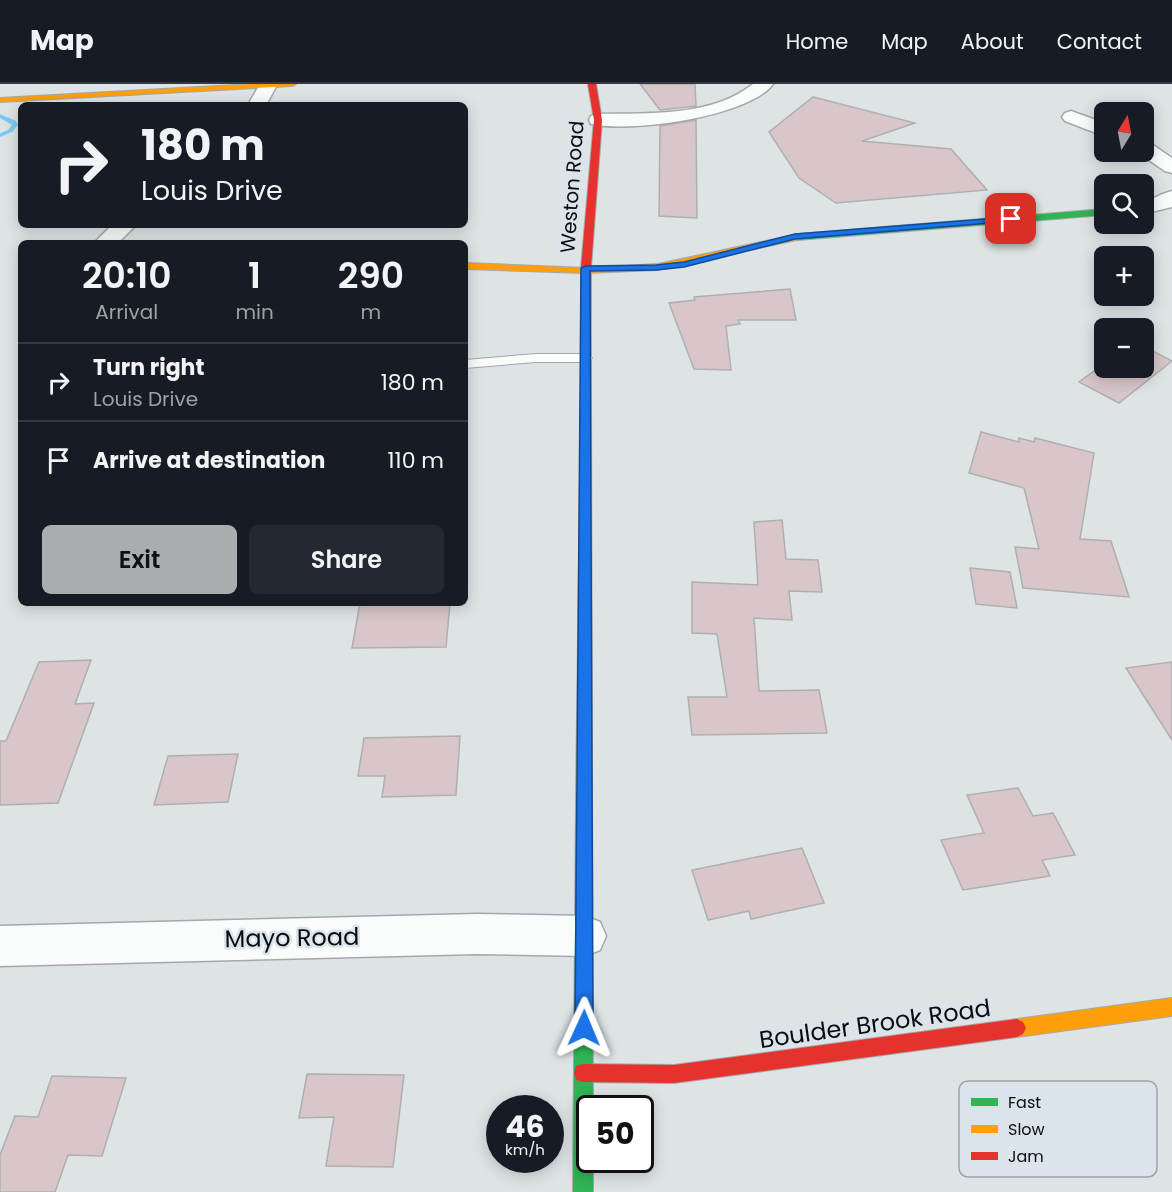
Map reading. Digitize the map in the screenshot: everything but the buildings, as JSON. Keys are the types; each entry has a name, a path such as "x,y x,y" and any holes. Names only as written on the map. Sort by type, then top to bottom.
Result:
{"street":[{"path":"0,100 292,84"},
{"name":"Weston Road","path":"583,1192 586,268 598,120 592,84"},
{"path":"598,120 646,119 703,112 738,102 759,90 764,84"},
{"path":"259,102 268,85"},
{"path":"1071,117 1094,125"},
{"path":"1154,155 1172,167"},
{"path":"1154,206 1165,203 1172,197"},
{"path":"468,266 656,268 684,264 795,237 1094,213"},
{"path":"108,240 122,228"},
{"name":"Mayo Road","path":"0,946 477,934 585,936"},
{"name":"Boulder Brook Road","path":"583,1073 674,1074 1172,1007"}],"lane":[{"path":"468,364 536,358 585,358"}],"waterway":[{"path":"0,116 14,122 15,125 10,131 0,135"}],"traffic: fast":[{"path":"798,237 1094,213"},
{"path":"583,1192 584,794"}],"traffic: slow":[{"path":"0,100 292,84"},
{"path":"468,266 586,270 658,267 676,265 798,237"},
{"path":"584,794 586,404"},
{"path":"1017,1028 1172,1007"}],"traffic: jam":[{"path":"586,404 586,268 598,120 592,84"},
{"path":"583,1073 674,1074 1017,1028"}],"route":[{"path":"584,1028 586,268 656,268 711,258 795,237 1011,219"}]}
